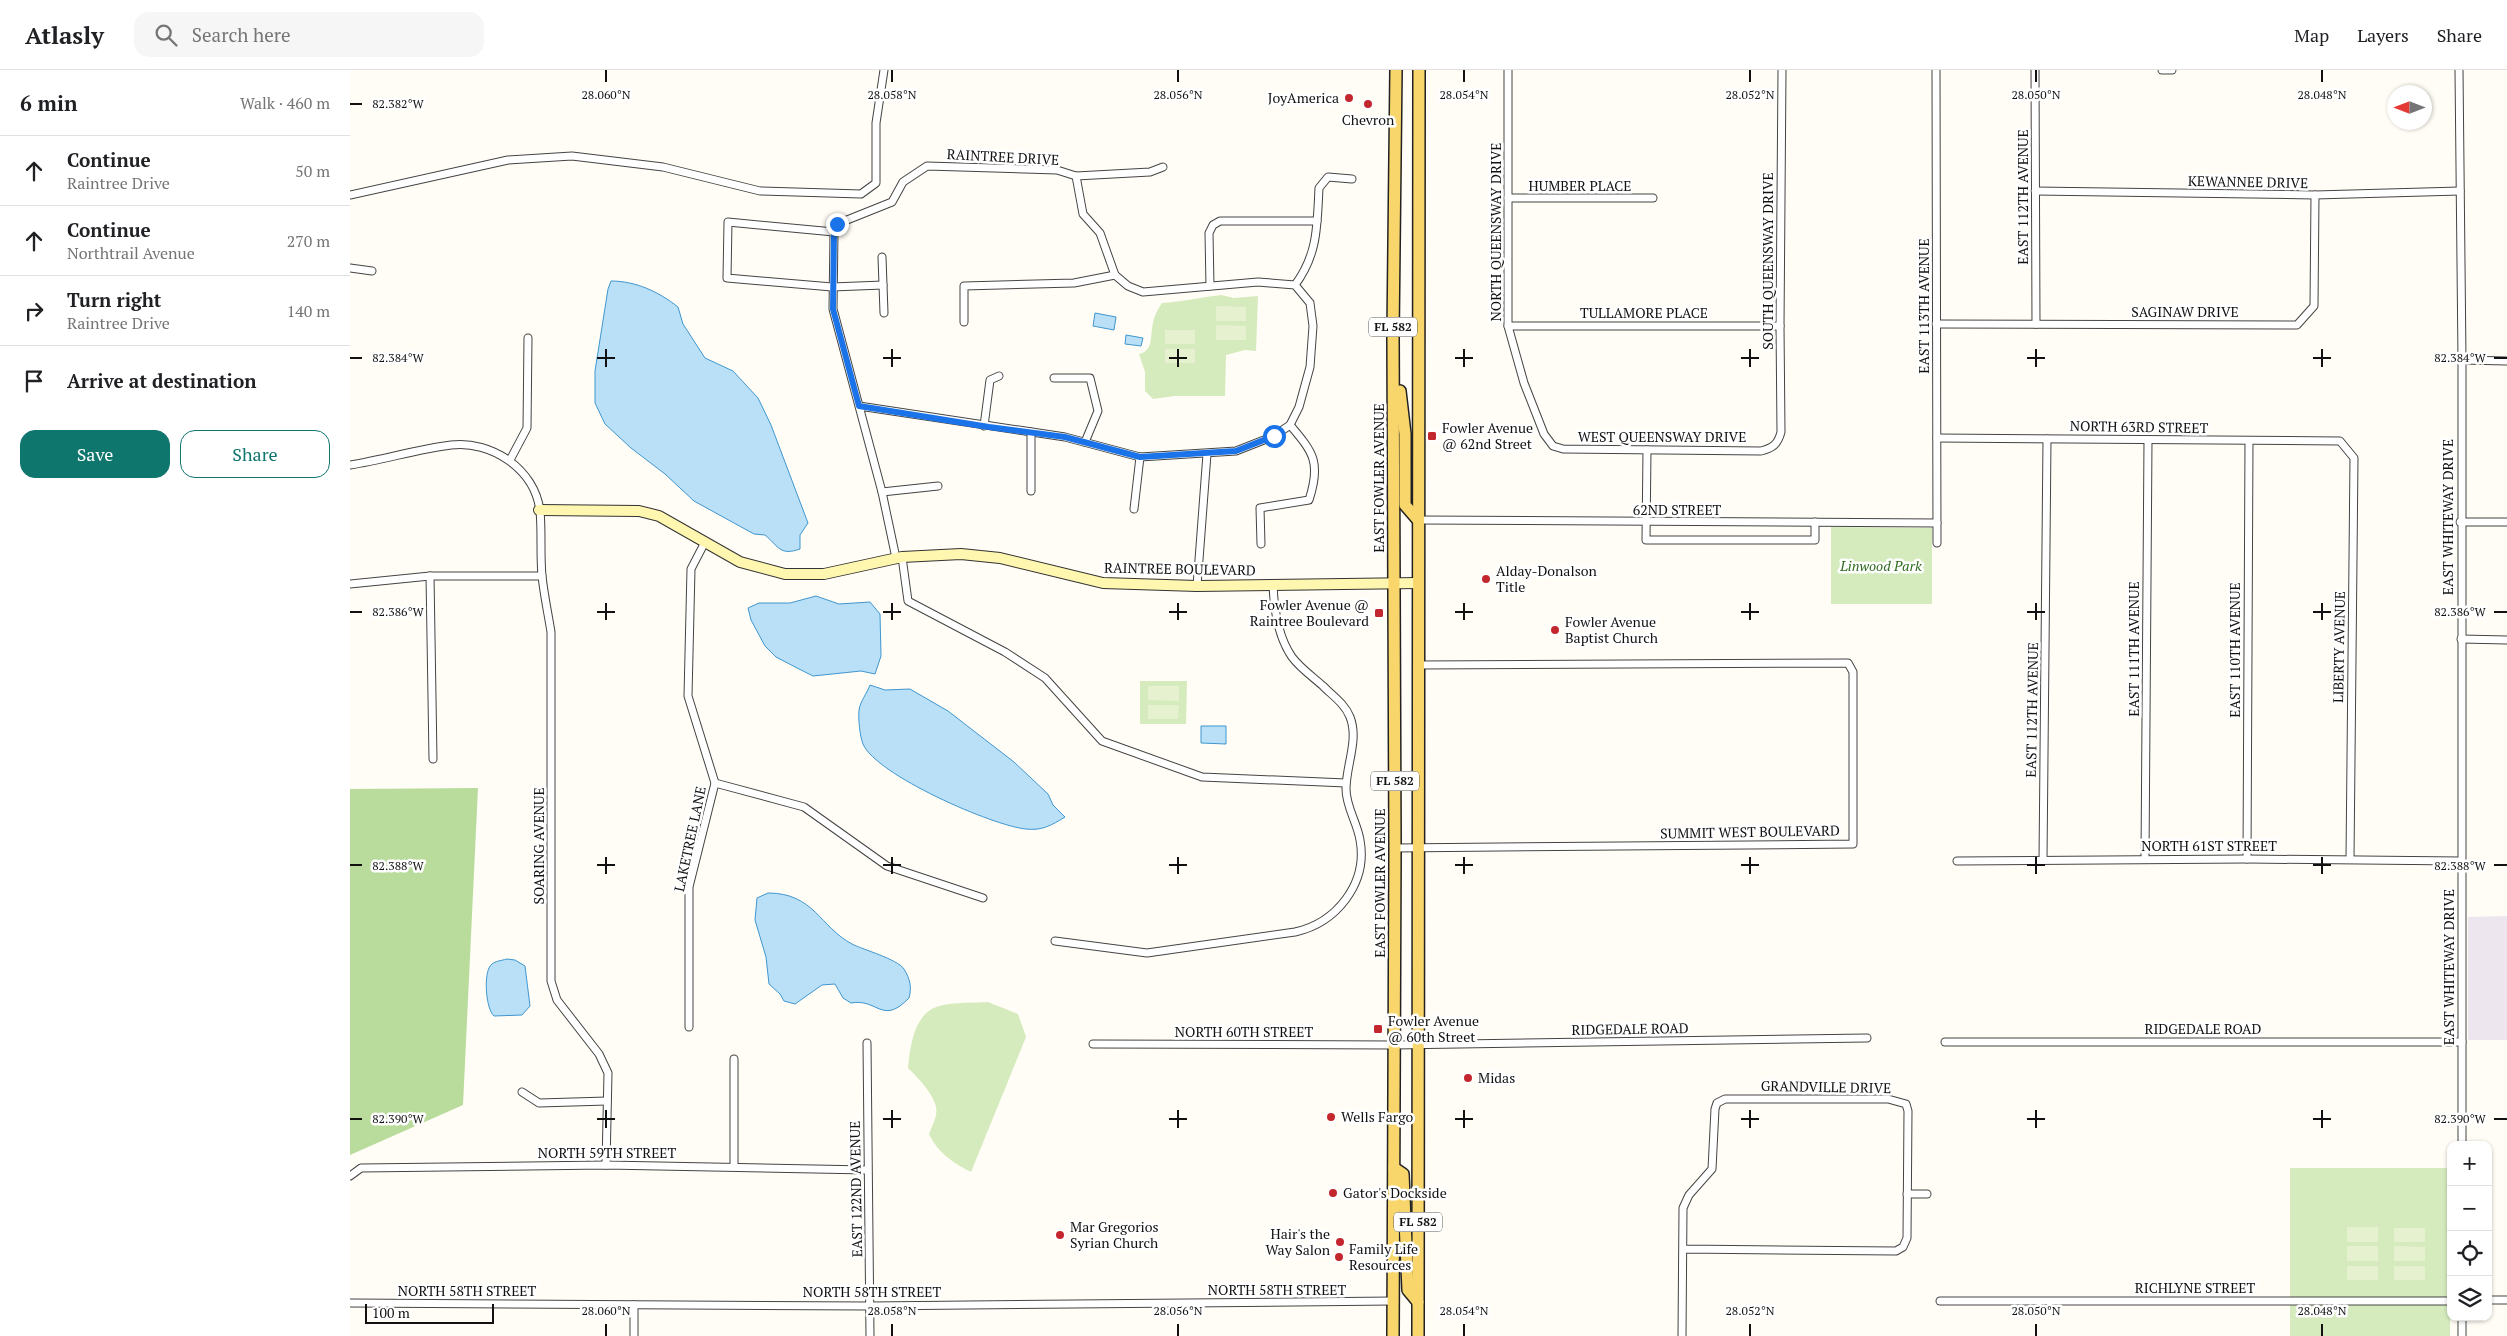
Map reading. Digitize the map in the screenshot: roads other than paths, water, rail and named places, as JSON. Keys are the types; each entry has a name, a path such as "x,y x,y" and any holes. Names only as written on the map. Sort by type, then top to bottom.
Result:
{"main road":[{"name":"EAST FOWLER AVENUE","path":"1393,1336 1395,583 1393,334 1396,70"},
{"name":"FL 582","path":"1418,1336 1417,665 1419,70"},
{"path":"1393,334 1405,434 1405,505 1418,520"},
{"path":"1394,1168 1402,1174 1408,1290 1418,1302"}],"street":[{"path":"350,195 508,160 572,156 663,167 760,191 861,194 876,183 876,123 884,70"},
{"name":"NORTH QUEENSWAY DRIVE","path":"1508,70 1508,326 1524,383 1544,434 1553,446"},
{"name":"SOUTH QUEENSWAY DRIVE","path":"1772,448 1779,442 1782,432 1780,326 1782,70"},
{"name":"EAST 113TH AVENUE","path":"1936,70 1937,543"},
{"name":"EAST 112TH AVENUE","path":"2036,70 2036,324"},
{"path":"2162,70 2172,70"},
{"name":"EAST WHITEWAY DRIVE","path":"2458,70 2462,360 2460,522 2462,1141"},
{"name":"RAINTREE DRIVE","path":"834,232 837,224 892,202 903,182 927,166 1057,170 1076,176 1083,214 1100,233 1115,275"},
{"path":"1076,176 1150,172 1163,167"},
{"path":"1295,285 1306,270 1314,252 1319,188 1322,182 1328,177 1352,179"},
{"name":"KEWANNEE DRIVE","path":"2036,191 2315,195 2460,191"},
{"name":"SAGINAW DRIVE","path":"1936,324 2298,325 2314,306 2315,195"},
{"name":"HUMBER PLACE","path":"1508,198 1653,198"},
{"path":"1210,286 1209,233 1213,224 1220,221 1317,222"},
{"path":"883,285 832,288 727,278 728,222 834,232 832,288 833,309 882,492 908,600 1005,652 1045,678 1102,741 1202,777 1346,783"},
{"path":"882,257 884,313"},
{"path":"350,268 372,272"},
{"path":"859,406 1031,432 1085,442 1140,457 1236,451 1274,436 1290,425 1299,407 1310,367 1313,326 1310,303 1295,285 1258,282 1143,292 1128,286 1115,275 1074,283 964,286 964,322"},
{"name":"TULLAMORE PLACE","path":"1508,326 1780,326"},
{"path":"510,460 527,428 528,338"},
{"path":"2462,360 2507,361"},
{"path":"984,426 990,380 999,376"},
{"path":"1054,378 1090,378 1098,411 1085,442"},
{"path":"1261,544 1260,508 1309,500 1314,483 1314,458 1306,443 1290,425"},
{"path":"1031,432 1031,490"},
{"name":"NORTH 63RD STREET","path":"1937,438 2340,441"},
{"name":"EAST 112TH AVENUE","path":"2043,861 2047,439"},
{"name":"EAST 111TH AVENUE","path":"2145,859 2148,440"},
{"name":"EAST 110TH AVENUE","path":"2247,859 2249,441"},
{"name":"LIBERTY AVENUE","path":"2340,441 2354,458 2350,859"},
{"path":"350,465 462,444 486,448 510,460 528,482 540,510"},
{"name":"WEST QUEENSWAY DRIVE","path":"1553,446 1563,449 1647,450 1761,451 1772,448"},
{"path":"1647,450 1646,540 1815,540 1815,522"},
{"path":"1197,586 1207,454"},
{"path":"1134,509 1136,472 1140,457"},
{"path":"882,492 938,486"},
{"name":"RAINTREE BOULEVARD","path":"540,510 639,511 659,516 678,525 704,544 740,562 785,574 824,574 899,558 961,554 1000,558 1103,583 1197,586 1418,583"},
{"name":"SOARING AVENUE","path":"540,510 542,576 552,632 551,980 557,1000 599,1054 608,1073 606,1165"},
{"name":"62ND STREET","path":"1418,520 1646,523 1937,523"},
{"path":"2460,522 2507,522"},
{"name":"LAKETREE LANE","path":"689,1027 690,887 715,783 688,696 691,569 704,544"},
{"path":"350,584 430,576 542,576"},
{"path":"430,576 433,759"},
{"path":"1055,940 1147,953 1158,952 1294,932 1322,922 1338,910 1346,900 1359,872 1362,850 1360,838 1347,802 1346,783 1353,738 1351,719 1346,707 1293,658 1280,635 1273,585"},
{"path":"2461,639 2507,640"},
{"name":"SUMMIT WEST BOULEVARD","path":"1395,848 1853,844 1853,672 1848,663 1417,665"},
{"path":"715,783 804,807 887,866 982,898"},
{"name":"NORTH 61ST STREET","path":"1957,861 2145,859 2462,861"},
{"name":"RIDGEDALE ROAD","path":"1394,1046 1417,1044 1867,1038"},
{"name":"RIDGEDALE ROAD","path":"1945,1042 2462,1042"},
{"name":"EAST 122ND AVENUE","path":"867,1043 870,1336"},
{"name":"NORTH 60TH STREET","path":"1093,1044 1394,1046"},
{"path":"734,1059 734,1166"},
{"path":"522,1092 539,1102 607,1101"},
{"name":"GRANDVILLE DRIVE","path":"1682,1336 1683,1208 1689,1195 1712,1169 1714,1109 1717,1103 1725,1099 1898,1100 1906,1104 1908,1111 1907,1238 1903,1247 1896,1251 1683,1249"},
{"name":"NORTH 59TH STREET","path":"350,1176 361,1168 606,1165 867,1170"},
{"path":"1907,1194 1927,1194"},
{"path":"2492,1300 2507,1300"},
{"name":"NORTH 58TH STREET","path":"350,1303 870,1306 1393,1301"},
{"name":"RICHLYNE STREET","path":"1940,1301 2447,1301"},
{"path":"634,1305 634,1336"},
{"path":"2462,1321 2462,1336"}],"water":[{"path":"611,281 647,288 678,307 683,324 705,358 733,371 758,398 771,425 808,523 800,535 800,549 784,551 765,535 754,534 694,501 605,424 595,403 595,371 608,289"},
{"path":"1095,313 1116,317 1114,330 1093,326"},
{"path":"1126,335 1143,338 1141,346 1125,344"},
{"path":"816,596 839,604 870,602 880,614 881,656 875,674 861,671 813,676 776,657 765,646 751,620 748,608 759,603 790,603"},
{"path":"870,685 885,690 910,689 948,711 1014,762 1048,794 1053,805 1065,817 1051,825 1037,829 1010,826 988,819 937,797 889,770 872,756 863,744 861,737 859,710"},
{"path":"1201,726 1226,726 1226,744 1201,743"},
{"path":"768,893 784,894 796,899 815,912 841,937 852,944 888,958 900,965 909,980 909,998 900,1006 886,1011 860,1002 851,1003 843,998 835,984 822,985 795,1004 784,1001 780,994 769,984 766,957 755,920 757,898"},
{"path":"507,959 515,960 525,966 530,1006 522,1015 494,1016 489,1007 486,986 487,973 492,964"}],"place":[{"name":"JoyAmerica","path":"1349,98"},
{"name":"Chevron","path":"1368,104"},
{"name":"Fowler Avenue @ 62nd Street","path":"1432,436"},
{"name":"Alday-Donalson Title","path":"1486,579"},
{"name":"Fowler Avenue @ Raintree Boulevard","path":"1379,613"},
{"name":"Fowler Avenue Baptist Church","path":"1555,630"},
{"name":"Fowler Avenue @ 60th Street","path":"1378,1029"},
{"name":"Midas","path":"1468,1078"},
{"name":"Wells Fargo","path":"1331,1117"},
{"name":"Gator's Dockside","path":"1333,1193"},
{"name":"Mar Gregorios Syrian Church","path":"1060,1235"},
{"name":"Hair's the Way Salon","path":"1340,1242"},
{"name":"Family Life Resources","path":"1339,1257"}],"park label":[{"name":"Linwood Park","path":"1881,566"}]}
